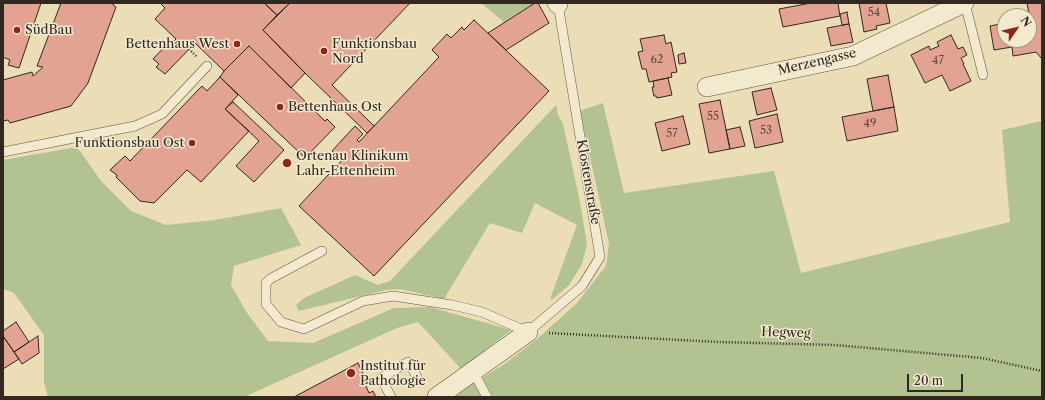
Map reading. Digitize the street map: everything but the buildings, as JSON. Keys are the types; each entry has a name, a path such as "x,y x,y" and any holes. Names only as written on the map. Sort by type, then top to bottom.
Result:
{"street":[{"name":"Merzengasse","path":"707,87 853,56 964,3"},
{"path":"437,397 528,332"}],"lane":[{"name":"Merzengasse","path":"964,3 983,75"},
{"name":"Klostenstraße","path":"528,332 582,286 600,257 557,4"},
{"path":"3,152 134,126 162,114 207,66"},
{"path":"322,251 270,279 266,283 266,304 281,322 304,329 363,301 393,296 475,310 528,332"},
{"path":"391,397 381,378 408,362 417,377"},
{"path":"473,371 487,397"}],"path":[{"name":"Hegweg","path":"528,332 718,342 835,345 982,358 1042,372"}],"green space":[{"path":"481,3 535,3 504,22"},
{"path":"603,103 624,193 774,171 801,273 1010,222 1002,130 1042,121 1042,397 451,397 503,365 537,339 576,304 606,266 609,244 580,111"},
{"path":"556,105 558,115 563,124 580,202 587,244 582,264 569,285 553,299 550,299 577,225 535,203 522,233 490,223 444,299 400,289 386,290 299,311 296,305 304,298 355,275 378,285 390,281"},
{"path":"77,147 101,181 131,211 166,225 215,220 281,208 301,245 234,266 231,285 247,313 268,341 313,343 394,308 430,307 511,330 461,369 418,322 397,328 244,397 48,397 44,382 44,335 14,293 3,289 3,160"}],"place":[{"name":"SüdBau","path":"17,30"},
{"name":"Bettenhaus West","path":"237,44"},
{"name":"Funktionsbau Nord","path":"324,51"},
{"name":"Bettenhaus Ost","path":"280,107"},
{"name":"Funktionsbau Ost","path":"192,143"},
{"name":"Ortenau Klinikum Lahr-Ettenheim","path":"287,163"},
{"name":"Institut für Pathologie","path":"351,373"}]}
